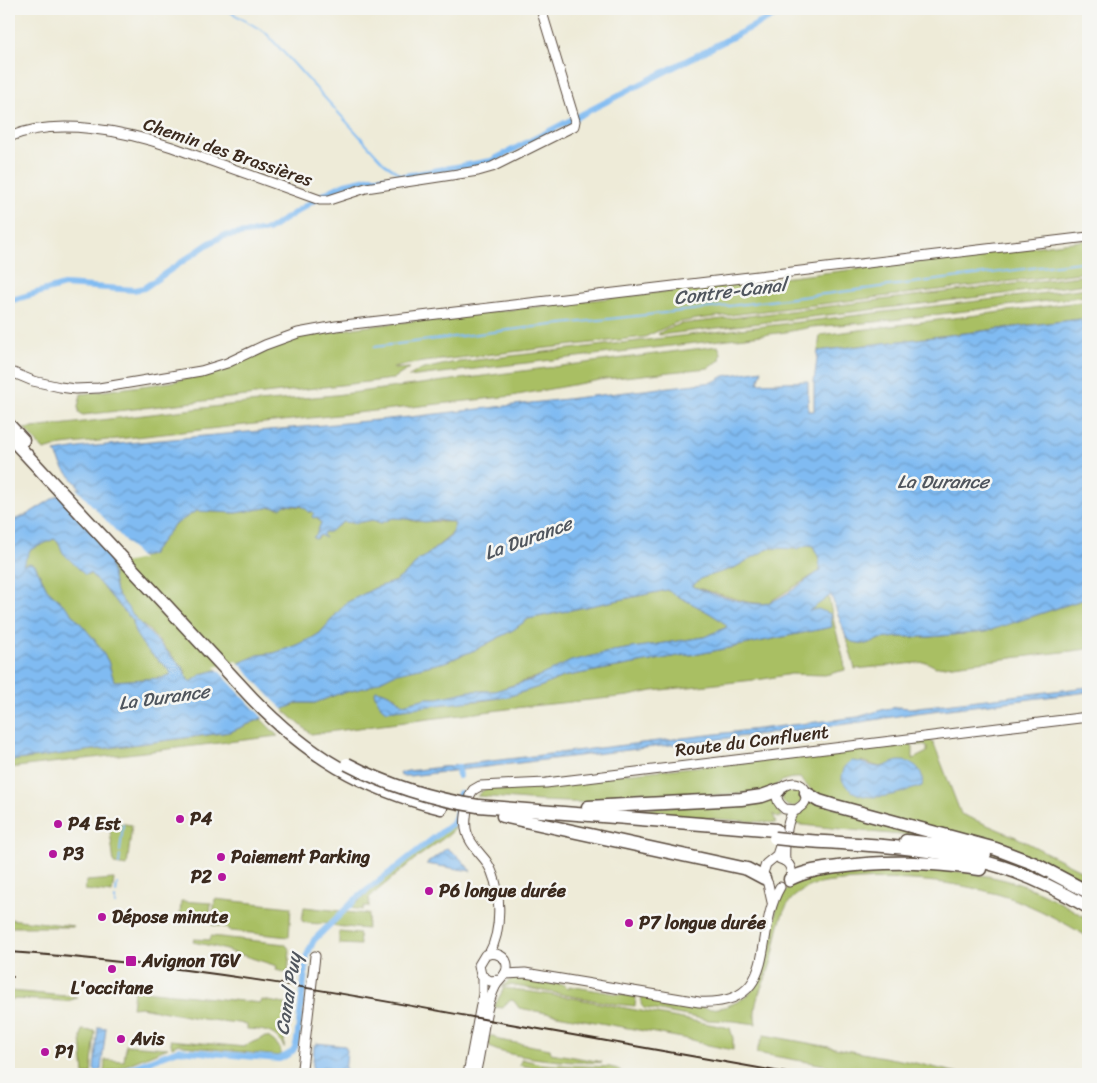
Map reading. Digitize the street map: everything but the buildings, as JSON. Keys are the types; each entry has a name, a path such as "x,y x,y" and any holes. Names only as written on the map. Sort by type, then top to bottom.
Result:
{"highway":[{"path":"9,425 262,697 294,727 329,754 366,774 418,794 503,816 747,869 766,881"},
{"path":"9,436 272,718 314,753 338,768 391,794 441,808 544,810 910,849 982,862 1023,875 1088,907"},
{"path":"544,810 569,807 610,807 741,799 762,796 779,790"},
{"path":"806,793 819,801 832,805 996,849 1033,863 1088,892"},
{"path":"503,816 776,834"},
{"path":"795,836 923,842 968,850 1028,868 1088,897"},
{"path":"785,883 805,872 863,864 915,862 982,870 1012,877 1071,897"}],"street":[{"name":"Chemin des Brassières","path":"9,136 28,130 50,128 128,134 172,147 317,199 329,200 366,188 478,171 492,167 574,121 541,9"},
{"path":"9,371 32,381 60,387 75,389 99,388 201,372 298,333 336,326 1088,237"},
{"name":"Route du Confluent","path":"495,940 498,907 496,884 485,860 470,841 466,830 470,795 473,790 484,784 546,783 1088,717"},
{"path":"525,973 494,953 482,958 479,965 479,973 483,978 490,981 525,973 698,1002 716,1003 730,1000 752,982 760,968 772,902 792,871 785,861 784,852 789,823 792,814 797,810 803,805 806,793 800,785 791,782 779,790 777,799 781,807 797,810"},
{"path":"772,902 764,873 766,864 774,859 781,844 785,809"},
{"path":"774,859 785,861"},
{"path":"766,881 785,883"},
{"path":"489,954 495,940"},
{"path":"475,1074 490,1001 502,977 504,960 498,951 495,940"},
{"path":"299,1074 302,1068 315,956"},
{"path":"468,1074 483,994 483,978"}],"green space":[{"path":"1088,240 1088,272 698,319 675,323 645,337 393,367 394,369 410,368 393,379 83,415 79,413 78,407 81,394 171,382 208,374 299,337 361,327"},
{"path":"1088,275 1088,284 658,334 681,324"},
{"path":"1088,288 1088,296 875,322 812,327 786,332 408,377 419,370 451,363"},
{"path":"1088,301 1088,327 1083,325 1080,319 818,351 820,335"},
{"path":"718,346 721,353 720,360 708,368 605,379 512,396 62,445 44,450 24,429 237,404 335,395"},
{"path":"285,505 305,507 313,512 321,523 315,538 317,539 324,532 329,532 343,522 355,523 373,520 381,523 393,518 414,521 453,522 455,524 451,535 423,558 419,559 411,569 396,581 375,588 346,603 320,633 312,638 274,653 258,655 235,665 202,674 190,682 186,677 185,670 148,629 137,620 116,592 110,563 151,555 173,526 196,511 236,513 272,507 278,508"},
{"path":"54,539 58,542 63,553 85,574 91,574 133,621 134,630 152,655 168,669 170,675 161,678 114,681 108,661 94,639 68,609 47,589 35,565 22,565 30,550"},
{"path":"807,544 813,546 819,558 820,571 766,604 747,602 691,586 702,578 734,568 771,548 797,549"},
{"path":"667,590 710,613 727,627 704,637 613,651 495,691 470,691 403,704 394,696 381,691 374,694 386,711 462,701 480,701 507,697 542,686 562,677 678,656 699,654 832,627 808,611 828,595 845,670 825,675 791,674 763,679 652,691 629,696 531,706 311,734 282,709 299,703 315,703 338,694 368,687 393,674 445,662 475,650 513,630 528,619"},
{"path":"1088,598 1088,649 936,667 926,662 855,669 846,637 852,642 866,644 880,639 898,637 930,637 985,632"},
{"path":"261,719 278,736 9,768 9,761 230,732"},
{"path":"929,740 934,744 961,814 1016,837 1088,874 1088,888 1077,881 825,798 811,790 800,778 788,779 762,792 594,803 477,796 487,787 776,759 909,743 913,746 913,759 927,752 927,747 916,745 917,742","holes":["861,761 880,767 889,765 922,786 884,796"]},
{"path":"792,787 799,790 802,797 799,804 792,807 785,804 782,797 785,790"},
{"path":"773,796 776,807 782,816 778,818 773,814 776,823 615,812"},
{"path":"810,800 940,839 792,824 795,817"},
{"path":"109,822 132,825 127,866 114,864"},
{"path":"455,823 451,833 415,859 372,895 369,898 369,907 363,907 363,910 350,908"},
{"path":"905,866 977,874 1028,887 1088,919 1088,937 1030,906 1010,898 973,888 936,882 875,879 814,885 795,896 785,909 779,926 772,959 757,999 756,1024 708,1020 644,1008 642,1006 642,997 711,1009 725,1007 739,1001 750,993 758,983 763,972 777,907 785,891 800,879 848,870"},
{"path":"114,879 112,893 85,890 86,881"},
{"path":"215,899 291,907 289,937 231,931 224,927 212,925"},
{"path":"181,901 211,903 210,918 180,915"},
{"path":"304,907 342,911 329,923 307,923 302,921"},
{"path":"344,912 369,914 367,929 334,926 331,923"},
{"path":"9,919 74,926 9,927"},
{"path":"339,932 359,934 360,945 339,944"},
{"path":"211,936 285,944 290,950 288,973 276,970 277,966 216,947 193,942 194,939 210,940"},
{"path":"512,978 565,985 569,989 569,986 636,997 635,1006 510,985 502,987"},
{"path":"504,988 573,998 730,1028 733,1038 733,1050 693,1040 519,1008 511,1000 503,1008 494,1007"},
{"path":"134,990 261,1003 262,1000 285,1004 284,1048 274,1035 269,1032 247,1029 247,1024 202,1019 141,1007 132,1008"},
{"path":"10,991 77,998 67,1001 9,999"},
{"path":"82,1030 95,1031 91,1074 84,1074"},
{"path":"764,1035 911,1062 958,1073 848,1074 825,1065 756,1053"},
{"path":"488,1036 494,1036 499,1040 550,1049 551,1053 602,1062 562,1061 510,1054 490,1047"},
{"path":"268,1037 277,1045 281,1056 179,1044 172,1047 170,1040 245,1047"},
{"path":"126,1045 168,1048 104,1074 105,1060 124,1061"},
{"path":"522,1059 541,1064 610,1067 618,1069 622,1074 571,1074 519,1065"}],"water":[{"name":"La Durance","path":"1081,319 1083,325 1088,327 1088,598 985,632 930,637 898,637 880,639 866,644 852,642 846,637 831,595 809,611 818,609 831,614 832,627 699,654 678,656 562,677 542,686 507,697 386,711 381,707 374,693 376,690 383,692 403,704 470,691 495,691 531,680 571,661 613,651 704,637 727,627 710,613 667,590 528,619 513,630 475,650 445,662 394,674 368,687 338,694 315,703 298,703 230,732 9,761 9,522 28,514 65,491 73,488 81,489 64,469 55,452 85,447 410,417 713,382 724,376 762,370 758,383 808,381 808,411 814,411 814,382 818,351","holes":["285,505 298,506 304,508 309,513 311,511 314,513 313,518 317,517 321,523 316,535 313,537 316,539 320,535 325,538 324,532 329,532 343,522 355,523 373,520 381,523 393,518 425,522 437,520 453,522 455,524 451,536 423,558 419,559 411,569 396,581 375,588 346,603 320,633 312,638 274,653 258,655 235,665 202,674 190,682 182,667 137,620 116,592 110,563 151,555 173,526 196,511 236,513 272,507 281,508","54,539 58,541 63,553 85,575 91,574 133,621 135,633 145,648 168,669 170,675 161,678 114,681 108,661 94,639 68,609 47,589 35,565 29,563 23,565 30,550","807,545 813,546 819,558 820,571 773,601 760,604 751,603 692,586 702,578 734,568 771,548 797,549"]},
{"path":"1088,687 1088,692 916,713 855,723 410,776 401,776 400,773 858,717 897,707 910,708"},
{"path":"851,761 878,767 897,761 905,761 918,768 922,776 922,786 885,796 875,797 857,794 849,789 842,780 844,769"},
{"path":"447,848 459,857 471,871 426,864"},
{"path":"98,1027 106,1028 101,1070 94,1070"},
{"path":"316,1043 345,1046 347,1050 345,1074 312,1074 314,1046"}],"pier":[{"path":"73,485 142,559 119,564 64,489"},
{"path":"237,661 285,711 265,720 215,667"}],"waterway":[{"path":"225,9 265,32 384,163 403,176"},
{"path":"9,301 64,285 135,290 144,288 208,244 223,236 268,230 324,194 345,184 371,178 393,178 491,161 787,9"},
{"name":"Contre-Canal","path":"374,347 525,328 729,306 1088,261"},
{"name":"Canal Puy","path":"458,767 459,776"},
{"name":"Canal Puy","path":"115,1074 178,1050 279,1059 291,1052 297,1040 307,955 314,940 356,899 453,823 460,793"},
{"path":"120,851 123,825"},
{"path":"119,864 120,855"},
{"path":"116,893 117,884"},
{"path":"115,898 115,904"}],"railway":[{"path":"9,952 131,963 252,979 792,1074"},
{"path":"9,976 13,977"}],"place":[{"name":"P4","path":"180,819"},
{"name":"P4 Est","path":"58,824"},
{"name":"P3","path":"53,854"},
{"name":"Paiement Parking","path":"221,857"},
{"name":"P2","path":"222,877"},
{"name":"P6 longue durée","path":"429,891"},
{"name":"Dépose minute","path":"102,917"},
{"name":"P7 longue durée","path":"629,923"},
{"name":"Avignon TGV","path":"131,961"},
{"name":"L'occitane","path":"112,969"},
{"name":"Avis","path":"121,1039"},
{"name":"P1","path":"45,1052"}]}
